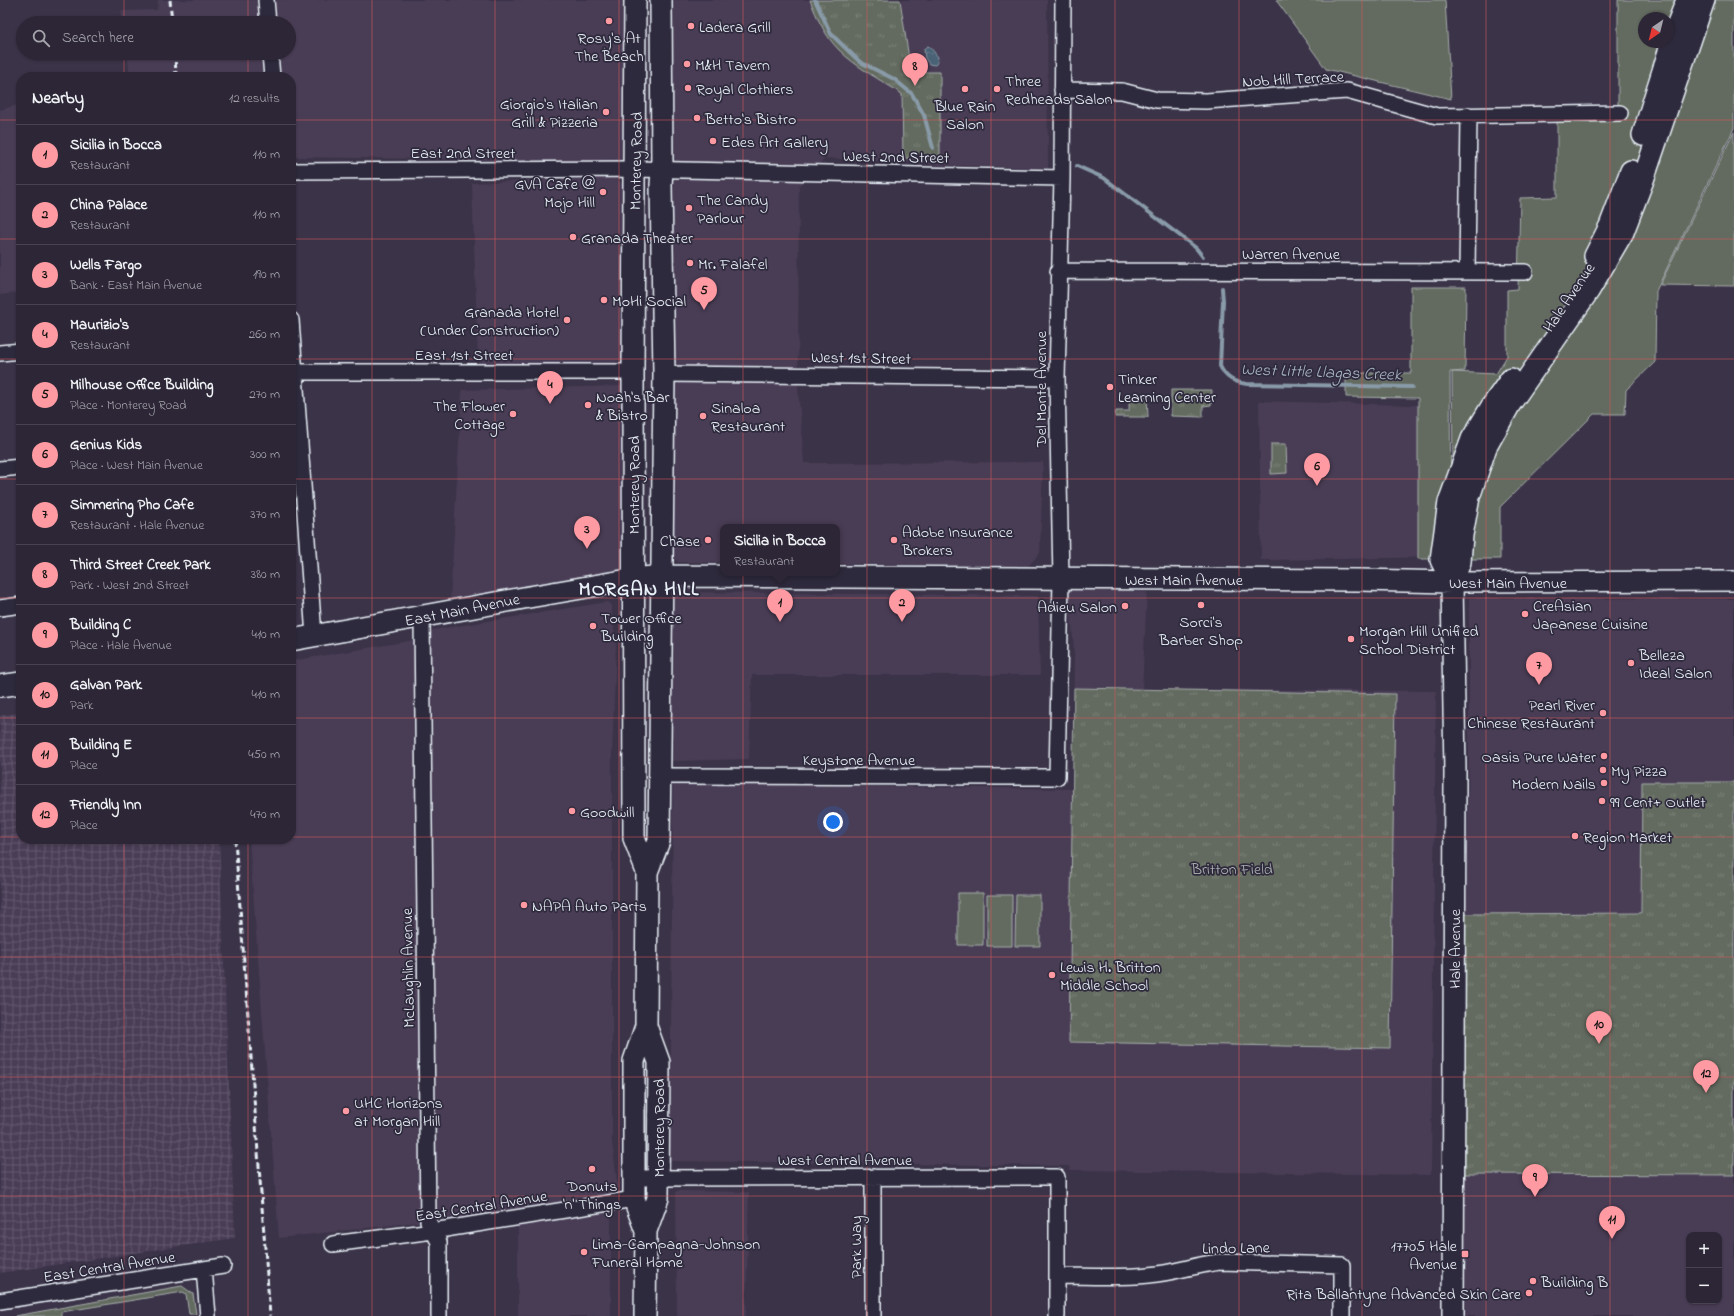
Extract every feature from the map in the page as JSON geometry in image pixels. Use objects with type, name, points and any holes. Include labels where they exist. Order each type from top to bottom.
[{"type":"main road","name":"Monterey Road","points":[[635,0],[633,372],[634,838],[647,872]]},
{"type":"main road","name":"Monterey Road","points":[[646,1231],[634,1198],[634,1061],[646,1026],[647,872],[659,841],[664,374],[661,266],[661,0]]},
{"type":"main road","name":"Hale Avenue","points":[[1452,582],[1442,563],[1448,502],[1472,439],[1492,406],[1576,286],[1604,238],[1631,172],[1687,0]]},
{"type":"main road","name":"Hale Avenue","points":[[1453,1316],[1454,758],[1452,582],[1460,562],[1462,535],[1469,497],[1486,447],[1510,404],[1589,290],[1623,232],[1644,180],[1704,0]]},
{"type":"main road","name":"West Main Avenue","points":[[634,579],[662,576],[1352,580],[1452,582]]},
{"type":"main road","name":"East Main Avenue","points":[[296,639],[529,596],[634,579]]},
{"type":"main road","points":[[0,686],[16,684]]},
{"type":"main road","name":"Monterey Road","points":[[645,1316],[646,1231],[658,1198],[659,1062],[646,1026]]},
{"type":"street","points":[[266,0],[267,16]]},
{"type":"street","name":"Del Monte Avenue","points":[[1057,777],[1061,579],[1057,378],[1058,271],[1062,178],[1063,0]]},
{"type":"street","points":[[271,60],[272,72]]},
{"type":"street","name":"Nob Hill Terrace","points":[[1062,90],[1122,91],[1157,100],[1206,101],[1347,91],[1437,116],[1620,113]]},
{"type":"street","points":[[1467,271],[1469,115]]},
{"type":"street","name":"West 2nd Street","points":[[634,169],[1062,178]]},
{"type":"street","name":"East 2nd Street","points":[[296,171],[634,169]]},
{"type":"street","name":"Warren Avenue","points":[[1058,271],[1525,272]]},
{"type":"street","points":[[0,353],[16,351]]},
{"type":"street","name":"East 1st Street","points":[[296,372],[633,372]]},
{"type":"street","name":"West 1st Street","points":[[664,374],[1057,378]]},
{"type":"street","points":[[296,386],[314,636]]},
{"type":"street","points":[[0,468],[16,467]]},
{"type":"street","name":"West Main Avenue","points":[[1452,582],[1734,581]]},
{"type":"street","points":[[0,608],[16,606]]},
{"type":"street","name":"McLaughlin Avenue","points":[[422,617],[428,1221],[439,1242],[439,1316]]},
{"type":"street","name":"Keystone Avenue","points":[[660,776],[1057,777]]},
{"type":"street","name":"Park Way","points":[[873,1177],[873,1316]]},
{"type":"street","name":"West Central Avenue","points":[[634,1178],[1057,1177],[1057,1276]]},
{"type":"street","name":"East Central Avenue","points":[[333,1244],[433,1231],[634,1198]]},
{"type":"street","name":"Lindo Lane","points":[[1057,1276],[1147,1275],[1164,1273],[1200,1264],[1219,1262],[1342,1265],[1342,1316]]},
{"type":"street","name":"East Central Avenue","points":[[0,1301],[223,1266]]},
{"type":"street","points":[[204,1269],[208,1316]]},
{"type":"street","points":[[1056,1316],[1057,1276]]},
{"type":"shaded area","points":[[158,0],[260,0],[261,16],[122,16],[121,11],[157,10]]},
{"type":"shaded area","points":[[275,0],[634,0],[632,150],[623,162],[296,157],[296,72],[281,72],[280,60],[296,60],[296,16],[276,16]]},
{"type":"shaded area","points":[[669,0],[1047,0],[1048,168],[941,165],[825,158],[799,186],[798,387],[804,463],[1043,462],[1040,553],[1028,566],[840,564],[840,524],[720,524],[720,563],[678,562],[667,552]]},
{"type":"shaded area","points":[[128,60],[262,60],[263,72],[129,72]]},
{"type":"shaded area","points":[[16,105],[16,293],[0,295],[0,110]]},
{"type":"shaded area","points":[[615,177],[625,186],[625,357],[615,363],[478,363],[472,183]]},
{"type":"shaded area","points":[[621,386],[629,396],[627,561],[617,574],[450,603],[462,390]]},
{"type":"shaded area","points":[[1259,401],[1447,406],[1447,557],[1261,560]]},
{"type":"shaded area","name":"Lewis H. Britton Middle School","points":[[1069,589],[1147,592],[1142,689],[1436,691],[1431,1175],[1070,1170],[1069,1166],[670,1161],[673,784],[1073,789],[1074,651]]},
{"type":"shaded area","points":[[673,592],[1038,596],[1040,675],[752,675],[749,759],[671,761]]},
{"type":"shaded area","points":[[1469,598],[1734,599],[1734,782],[1642,782],[1641,913],[1465,914],[1469,760]]},
{"type":"shaded area","points":[[607,602],[611,605],[616,644],[612,757],[612,1142],[619,1197],[522,1210],[279,1238],[249,844],[296,844],[296,660],[409,641],[433,630]]},
{"type":"shaded area","points":[[16,713],[16,844],[219,844],[235,1238],[0,1273],[0,716]]},
{"type":"shaded area","points":[[1464,1174],[1734,1175],[1734,1316],[1465,1316]]},
{"type":"shaded area","points":[[676,1191],[749,1192],[746,1316],[677,1316]]},
{"type":"shaded area","points":[[611,1207],[611,1316],[518,1316],[518,1222]]},
{"type":"green space","points":[[810,0],[900,0],[911,72],[940,72],[940,159],[903,158],[902,94],[861,68],[839,50],[822,26]]},
{"type":"green space","points":[[1276,0],[1445,0],[1451,99],[1326,69]]},
{"type":"green space","points":[[1618,0],[1734,0],[1734,128],[1656,291],[1655,362],[1626,390],[1625,414],[1594,414],[1500,507],[1500,559],[1454,559],[1452,372],[1496,374],[1507,356],[1507,290],[1518,289],[1520,198],[1557,197],[1557,114],[1618,114]]},
{"type":"green space","points":[[1734,132],[1734,286],[1660,285]]},
{"type":"green space","points":[[1411,287],[1466,287],[1465,371],[1450,372],[1451,559],[1418,559],[1418,398],[1346,397],[1346,373],[1411,373]]},
{"type":"green space","points":[[1171,390],[1212,390],[1211,405],[1203,406],[1203,417],[1171,416]]},
{"type":"green space","points":[[1147,396],[1148,417],[1115,417],[1116,411],[1129,411],[1129,397]]},
{"type":"green space","points":[[1271,444],[1286,444],[1287,473],[1271,474]]},
{"type":"green space","name":"Britton Field","points":[[1074,688],[1395,694],[1390,1048],[1069,1042]]},
{"type":"green space","points":[[1642,782],[1734,782],[1734,1175],[1464,1174],[1465,914],[1641,913]]},
{"type":"green space","points":[[958,893],[983,893],[983,945],[958,945]]},
{"type":"green space","points":[[987,895],[1012,895],[1012,946],[987,946]]},
{"type":"green space","points":[[1016,895],[1040,895],[1040,946],[1015,946]]},
{"type":"green space","points":[[182,1286],[193,1294],[196,1314],[189,1314],[186,1294],[183,1292],[61,1312],[61,1316],[15,1316]]},
{"type":"water","points":[[927,46],[930,47],[938,57],[935,65],[929,64],[925,58],[924,49]]},
{"type":"waterway","name":"West Little Llagas Creek","points":[[815,0],[831,34],[860,62],[894,79],[912,94],[924,115],[933,148]]},
{"type":"waterway","name":"West Little Llagas Creek","points":[[1077,166],[1104,178],[1196,248],[1203,257]]},
{"type":"waterway","name":"West Little Llagas Creek","points":[[1222,288],[1223,301],[1220,366],[1225,374],[1231,379],[1247,384],[1412,387]]},
{"type":"railway","points":[[170,0],[171,16]]},
{"type":"railway","points":[[175,60],[176,72]]},
{"type":"railway","points":[[235,844],[270,1316]]},
{"type":"place","name":"Rosy's At The Beach","points":[[609,21]]},
{"type":"place","name":"Ladera Grill","points":[[691,26]]},
{"type":"place","name":"M&H Tavern","points":[[687,64]]},
{"type":"place","name":"Third Street Creek Park","points":[[915,86]]},
{"type":"place","name":"Royal Clothiers","points":[[688,88]]},
{"type":"place","name":"Blue Rain Salon","points":[[965,89]]},
{"type":"place","name":"Three Redheads Salon","points":[[997,89]]},
{"type":"place","name":"Giorgio's Italian Grill & Pizzeria","points":[[606,112]]},
{"type":"place","name":"Betto's Bistro","points":[[697,118]]},
{"type":"place","name":"Edes Art Gallery","points":[[713,141]]},
{"type":"place","name":"GVA Cafe @ Mojo Hill","points":[[603,192]]},
{"type":"place","name":"The Candy Parlour","points":[[689,208]]},
{"type":"place","name":"Granada Theater","points":[[573,237]]},
{"type":"place","name":"Mr. Falafel","points":[[690,263]]},
{"type":"place","name":"MoHi Social","points":[[604,300]]},
{"type":"place","name":"Milhouse Office Building","points":[[704,310]]},
{"type":"place","name":"Granada Hotel (Under Construction)","points":[[567,320]]},
{"type":"place","name":"Tinker Learning Center","points":[[1110,387]]},
{"type":"place","name":"Maurizio's","points":[[550,404]]},
{"type":"place","name":"Noah's Bar & Bistro","points":[[588,405]]},
{"type":"place","name":"The Flower Cottage","points":[[513,414]]},
{"type":"place","name":"Sinaloa Restaurant","points":[[703,416]]},
{"type":"place","name":"Genius Kids","points":[[1317,486]]},
{"type":"place","name":"Chase","points":[[708,540]]},
{"type":"place","name":"Adobe Insurance Brokers","points":[[894,540]]},
{"type":"place","name":"Wells Fargo","points":[[587,549]]},
{"type":"place","name":"Sorci's Barber Shop","points":[[1201,605]]},
{"type":"place","name":"Adieu Salon","points":[[1125,606]]},
{"type":"place","name":"CreAsian Japanese Cuisine","points":[[1525,614]]},
{"type":"place","name":"Sicilia in Bocca","points":[[780,622]]},
{"type":"place","name":"China Palace","points":[[902,622]]},
{"type":"place","name":"Tower Office Building","points":[[593,626]]},
{"type":"place","name":"Morgan Hill Unified School District","points":[[1351,639]]},
{"type":"place","name":"Belleza Ideal Salon","points":[[1631,663]]},
{"type":"place","name":"Simmering Pho Cafe","points":[[1539,685]]},
{"type":"place","name":"Pearl River Chinese Restaurant","points":[[1603,713]]},
{"type":"place","name":"Oasis Pure Water","points":[[1604,756]]},
{"type":"place","name":"My Pizza","points":[[1603,770]]},
{"type":"place","name":"Modern Nails","points":[[1604,783]]},
{"type":"place","name":"99 Cent+ Outlet","points":[[1602,801]]},
{"type":"place","name":"Goodwill","points":[[572,811]]},
{"type":"place","name":"Region Market","points":[[1575,836]]},
{"type":"place","name":"NAPA Auto Parts","points":[[524,905]]},
{"type":"place","name":"Lewis H. Britton Middle School","points":[[1052,975]]},
{"type":"place","name":"Galvan Park","points":[[1599,1044]]},
{"type":"place","name":"Friendly Inn","points":[[1706,1093]]},
{"type":"place","name":"UHC Horizons at Morgan Hill","points":[[346,1111]]},
{"type":"place","name":"Donuts 'n' Things","points":[[592,1169]]},
{"type":"place","name":"Building C","points":[[1535,1197]]},
{"type":"place","name":"Building E","points":[[1612,1239]]},
{"type":"place","name":"Lima-Campagna-Johnson Funeral Home","points":[[584,1252]]},
{"type":"place","name":"17705 Hale Avenue","points":[[1465,1254]]},
{"type":"place","name":"Building B","points":[[1533,1281]]},
{"type":"place","name":"Rita Ballantyne Advanced Skin Care","points":[[1529,1293]]},
{"type":"district","name":"MORGAN HILL","points":[[639,588]]}]
